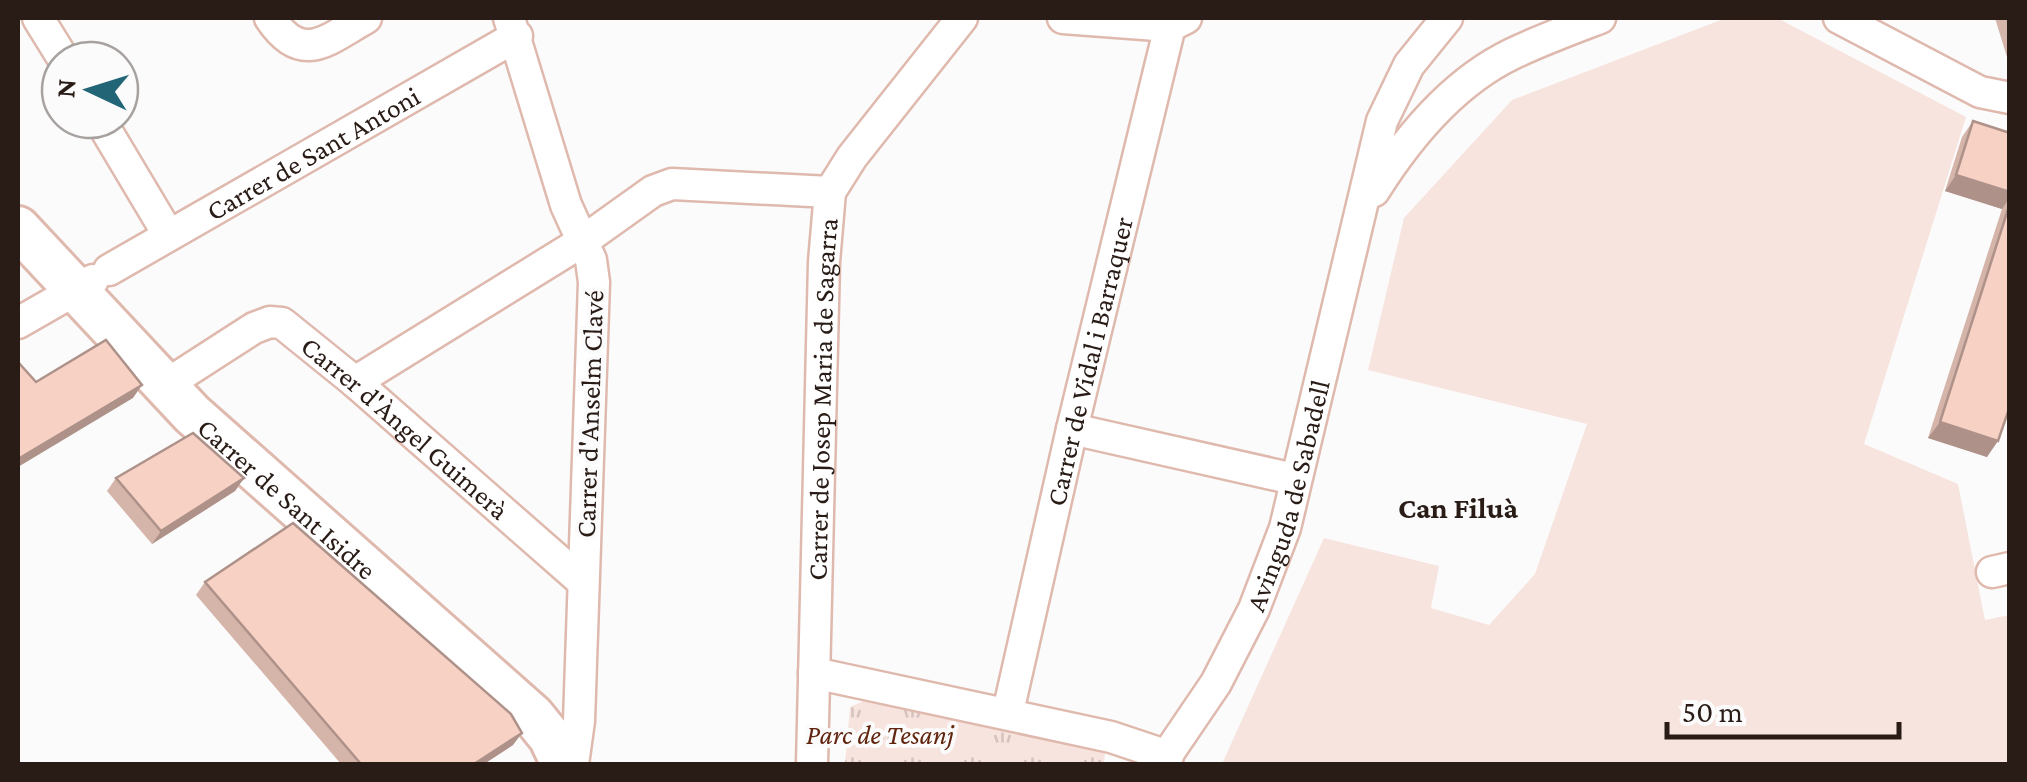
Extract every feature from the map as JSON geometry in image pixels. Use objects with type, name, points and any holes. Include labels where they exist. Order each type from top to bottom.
[{"type":"main road","name":"Carrer de Sant Isidre","points":[[18,228],[95,279],[164,386],[533,716],[550,737],[563,764]]},
{"type":"street","points":[[38,18],[52,40]]},
{"type":"street","points":[[270,18],[287,40],[302,47],[321,43],[366,18]]},
{"type":"street","name":"Carrer de Josep Maria de Sagarra","points":[[812,764],[824,262],[830,192],[852,156],[962,18]]},
{"type":"street","points":[[1063,18],[1178,22]]},
{"type":"street","name":"Avinguda de Sabadell","points":[[1165,760],[1216,683],[1254,610],[1284,528],[1382,121],[1410,66],[1447,18]]},
{"type":"street","name":"Avinguda de Sabadell","points":[[1364,207],[1395,158],[1449,97],[1510,55],[1600,18]]},
{"type":"street","points":[[1839,18],[1980,92],[2010,98]]},
{"type":"street","name":"Carrer de Vidal i Barraquer","points":[[1008,712],[1072,429],[1178,22]]},
{"type":"street","name":"Carrer de Sant Antoni","points":[[18,323],[513,27]]},
{"type":"street","name":"Carrer d'Anselm Clavé","points":[[513,27],[566,205],[592,260],[594,282],[579,721],[573,764]]},
{"type":"street","points":[[112,140],[168,234]]},
{"type":"street","points":[[355,382],[583,240],[653,191],[672,184],[830,192]]},
{"type":"street","name":"Carrer d'Àngel Guimerà","points":[[164,386],[254,328],[270,322],[282,323],[583,582]]},
{"type":"street","points":[[1072,429],[1294,478]]},
{"type":"street","points":[[814,673],[1112,736],[1165,760]]},
{"type":"green space","points":[[1726,18],[1777,18],[1966,117],[1864,444],[1958,484],[1985,620],[2009,615],[2009,764],[1222,764],[1324,538],[1439,566],[1431,608],[1489,625],[1535,574],[1587,424],[1368,370],[1404,218],[1512,100]]},
{"type":"green space","name":"Parc de Tesanj","points":[[868,699],[1105,752],[1104,764],[845,764],[850,707]]},
{"type":"building","points":[[1973,121],[2010,133],[2010,192],[1956,175]]},
{"type":"building","points":[[2010,203],[2010,406],[1998,441],[1940,422]]},
{"type":"building","points":[[106,340],[142,385],[18,459],[18,362],[36,382]]},
{"type":"building","points":[[193,433],[244,478],[161,531],[116,478]]},
{"type":"building","points":[[293,523],[511,714],[522,733],[474,764],[361,764],[205,582]]},
{"type":"district","name":"Can Filuà","points":[[1458,508]]}]
